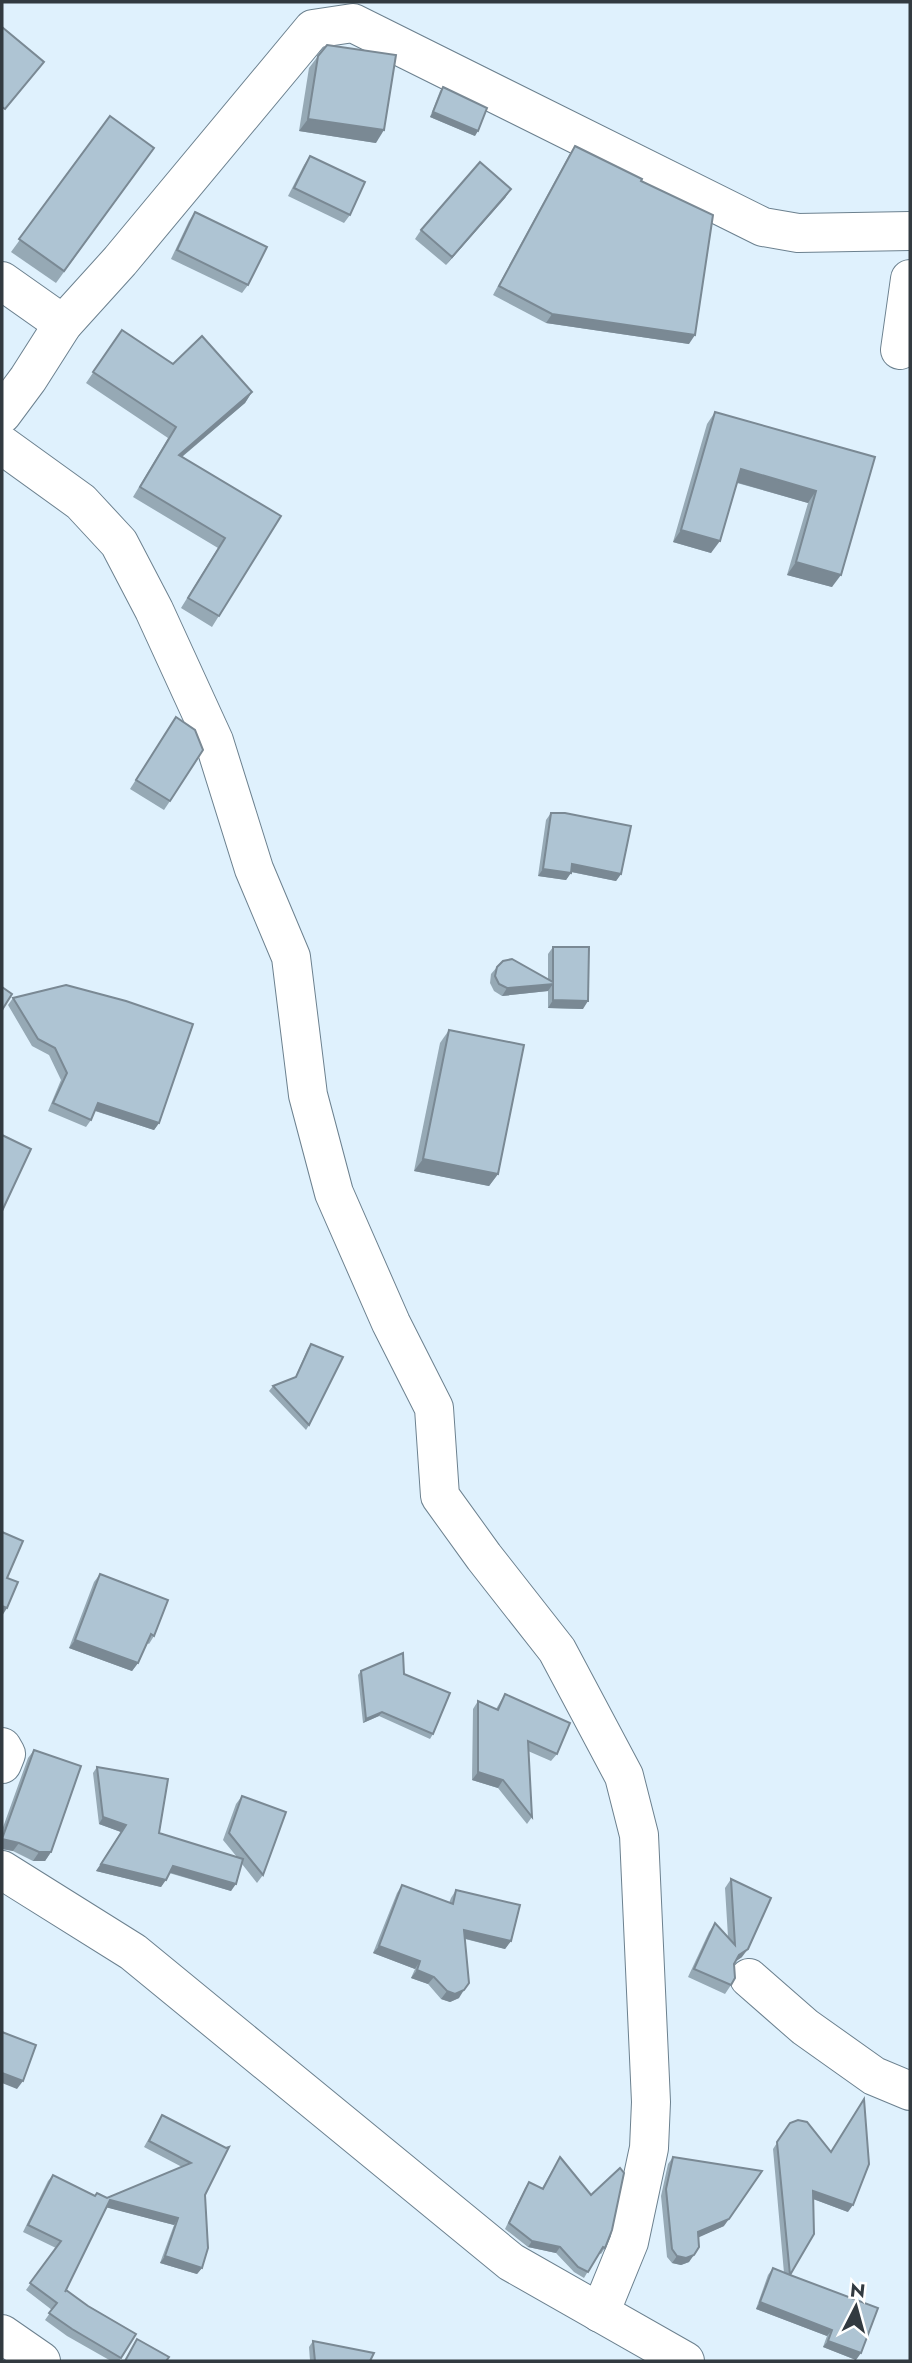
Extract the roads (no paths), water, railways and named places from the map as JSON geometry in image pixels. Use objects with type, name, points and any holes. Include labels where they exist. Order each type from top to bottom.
[{"type":"street","points":[[2,414],[63,324],[120,261],[313,29],[353,23],[763,227],[798,233],[910,231]]},
{"type":"street","points":[[900,350],[910,279]]},
{"type":"street","points":[[2,281],[63,324]]},
{"type":"street","points":[[2,445],[81,502],[119,543],[154,610],[214,741],[254,869],[290,957],[308,1095],[334,1193],[391,1323],[434,1408],[440,1496],[557,1650],[624,1776],[639,1835],[651,2102],[649,2148],[629,2242],[600,2313]]},
{"type":"street","points":[[2,1747],[6,1754],[2,1764]]},
{"type":"street","points":[[2,1870],[133,1952],[511,2262],[685,2361]]},
{"type":"street","points":[[749,1978],[805,2027],[874,2076],[910,2091]]},
{"type":"street","points":[[2,2334],[41,2361]]}]
